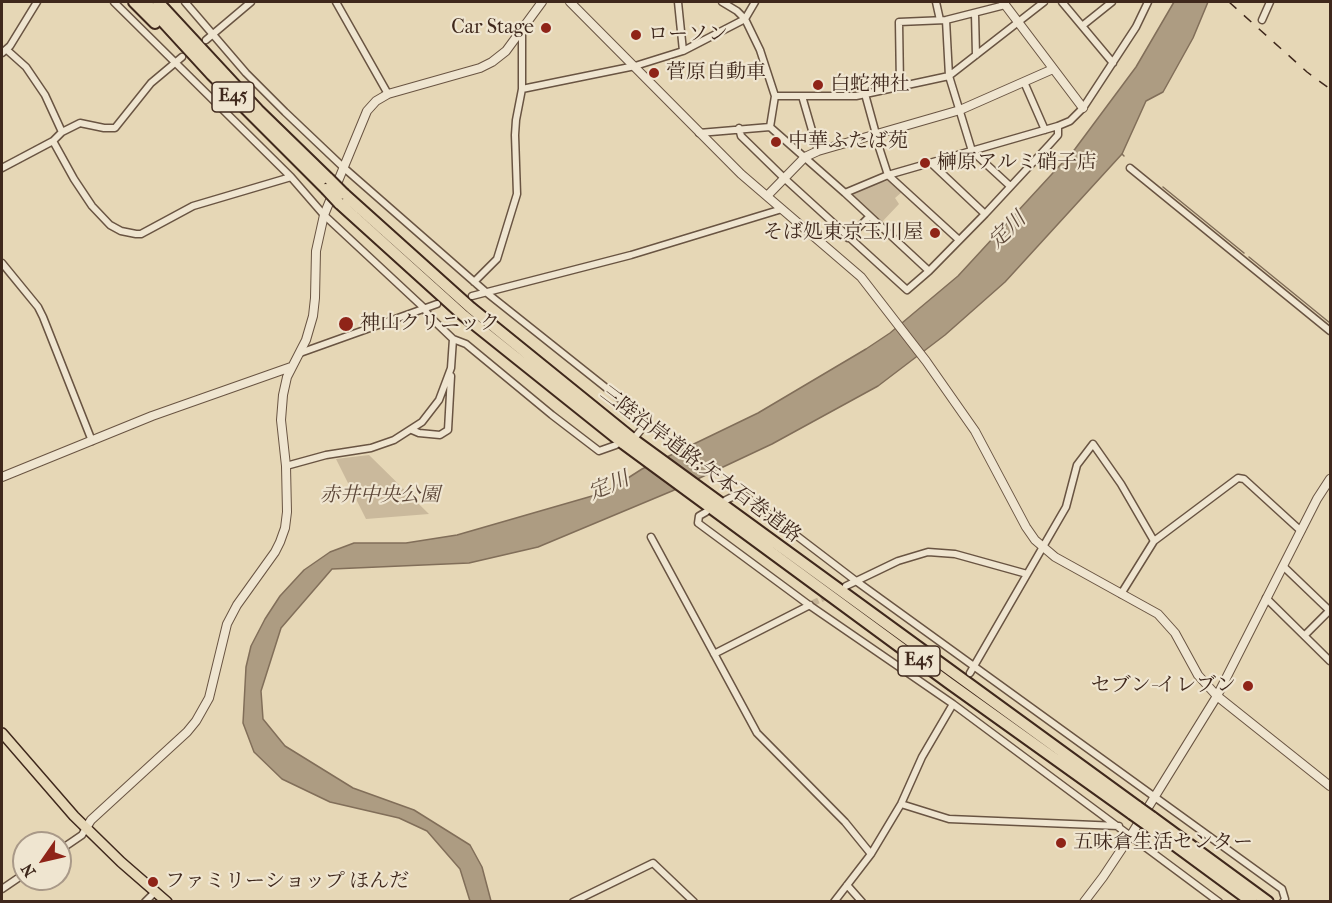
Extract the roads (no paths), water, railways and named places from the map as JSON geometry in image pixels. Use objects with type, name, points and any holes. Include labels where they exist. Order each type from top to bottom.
[{"type":"highway","points":[[134,2],[208,77],[253,117]]},
{"type":"highway","name":"三陸沿岸道路;矢本石巻道路","points":[[145,2],[253,117],[328,184]]},
{"type":"highway","name":"三陸沿岸道路;矢本石巻道路","points":[[158,2],[342,198],[627,441],[1135,811],[1268,902]]},
{"type":"highway","name":"三陸沿岸道路;矢本石巻道路","points":[[1149,821],[1252,902]]},
{"type":"main road","points":[[2,733],[86,828],[167,902]]},
{"type":"street","points":[[37,2],[4,51],[26,66],[45,95],[62,132]]},
{"type":"street","points":[[114,2],[291,177],[324,215],[424,308],[429,316],[453,339],[466,344],[599,451],[627,441],[645,426],[644,420],[634,410],[487,294],[343,167],[246,73],[185,2]]},
{"type":"street","points":[[206,40],[251,2]]},
{"type":"street","points":[[336,2],[388,94]]},
{"type":"street","points":[[72,842],[82,835],[91,820],[187,732],[202,712],[216,675],[227,624],[237,605],[275,552],[285,528],[286,466],[281,420],[283,395],[291,367],[300,353],[313,316],[316,252],[324,215],[367,111],[376,101],[388,94],[480,68],[492,62],[506,51],[542,2]]},
{"type":"street","points":[[570,2],[741,174],[861,277],[926,361],[975,431],[1026,527],[1043,548],[1149,609],[1170,626],[1181,641],[1198,675],[1216,696],[1330,786]]},
{"type":"street","points":[[678,2],[683,51]]},
{"type":"street","points":[[722,2],[737,10],[745,19],[760,50],[775,96],[770,127]]},
{"type":"street","points":[[522,89],[635,66],[683,51],[745,19],[755,2]]},
{"type":"street","points":[[936,2],[943,20],[949,76],[972,151],[1010,186]]},
{"type":"street","points":[[775,96],[856,96],[949,76],[1044,2]]},
{"type":"street","points":[[1062,2],[1113,63]]},
{"type":"street","points":[[1082,26],[1112,2]]},
{"type":"street","points":[[845,193],[888,175],[1070,121],[1083,108],[1113,63],[1136,27],[1148,2]]},
{"type":"street","points":[[1262,20],[1270,2]]},
{"type":"street","points":[[900,86],[899,22],[943,20],[975,14],[1004,3],[1083,108]]},
{"type":"street","points":[[975,14],[976,55]]},
{"type":"street","points":[[474,282],[497,259],[515,202],[516,120],[522,89],[522,30]]},
{"type":"street","points":[[2,168],[80,123],[104,129],[115,128],[144,90],[182,57]]},
{"type":"street","points":[[767,196],[805,157],[818,151],[960,110],[1053,69]]},
{"type":"street","points":[[1024,82],[1045,130]]},
{"type":"street","points":[[865,94],[888,175],[960,240]]},
{"type":"street","points":[[802,96],[818,151]]},
{"type":"street","points":[[739,128],[741,136],[784,178],[907,290],[960,240],[1058,135],[1058,126]]},
{"type":"street","points":[[699,133],[770,127],[929,271]]},
{"type":"street","points":[[52,141],[92,206],[110,225],[120,231],[136,234],[141,234],[193,206],[291,177]]},
{"type":"street","points":[[931,163],[985,214]]},
{"type":"street","points":[[1130,168],[1330,331]]},
{"type":"street","points":[[472,296],[487,294],[642,251],[782,209]]},
{"type":"street","points":[[848,238],[869,217]]},
{"type":"street","points":[[2,263],[38,307],[92,441]]},
{"type":"street","points":[[300,353],[437,304]]},
{"type":"street","points":[[412,430],[440,435],[448,430],[453,339]]},
{"type":"street","points":[[2,477],[152,416],[291,367]]},
{"type":"street","points":[[286,466],[326,455],[371,448],[394,440],[412,430],[422,423],[439,400],[451,368]]},
{"type":"street","points":[[970,673],[1066,507],[1077,465],[1093,444],[1121,484],[1154,541]]},
{"type":"street","points":[[1121,594],[1154,541],[1238,478],[1241,478],[1301,531]]},
{"type":"street","points":[[1084,902],[1131,835],[1216,696],[1317,499],[1330,479]]},
{"type":"street","points":[[1219,902],[953,704],[698,523],[699,516],[714,505],[742,494],[856,581],[1282,890],[1285,900],[1283,902]]},
{"type":"street","points":[[651,537],[757,733],[845,822],[871,854]]},
{"type":"street","points":[[846,586],[898,561],[928,552],[955,554],[1027,574]]},
{"type":"street","points":[[1283,566],[1330,611],[1305,634]]},
{"type":"street","points":[[1266,598],[1330,661]]},
{"type":"street","points":[[714,654],[811,604]]},
{"type":"street","points":[[834,902],[871,854],[901,804],[922,757],[953,704]]},
{"type":"street","points":[[901,804],[949,819],[1119,826]]},
{"type":"street","points":[[573,902],[653,863],[694,902]]},
{"type":"street","points":[[848,885],[862,902]]},
{"type":"street","points":[[145,902],[156,891]]},
{"type":"water","name":"定川","points":[[1174,2],[1208,2],[1193,38],[1163,92],[1146,101],[1122,154],[1005,282],[945,335],[878,386],[772,444],[672,491],[538,547],[469,563],[332,569],[281,628],[261,691],[263,719],[285,746],[353,788],[414,810],[470,845],[482,867],[491,901],[470,901],[460,869],[427,831],[399,818],[330,802],[282,779],[254,752],[243,723],[246,667],[251,646],[280,596],[304,570],[330,552],[354,543],[406,543],[457,535],[606,492],[642,469],[758,413],[866,349],[890,333],[958,276],[1075,149],[1136,67]]},
{"type":"waterway","points":[[1163,187],[1244,253]]},
{"type":"waterway","points":[[1249,257],[1330,323]]},
{"type":"tunnel","points":[[813,603],[830,595]]},
{"type":"railway","points":[[1229,2],[1307,72],[1330,89]]},
{"type":"place","name":"Car Stage","points":[[546,28]]},
{"type":"place","name":"ローソン","points":[[636,35]]},
{"type":"place","name":"菅原自動車","points":[[654,73]]},
{"type":"place","name":"白蛇神社","points":[[818,85]]},
{"type":"place","name":"中華ふたば苑","points":[[776,142]]},
{"type":"place","name":"榊原アルミ硝子店","points":[[925,163]]},
{"type":"place","name":"そば処東京玉川屋","points":[[935,233]]},
{"type":"place","name":"神山クリニック","points":[[346,324]]},
{"type":"place","name":"セブン-イレブン","points":[[1248,686]]},
{"type":"place","name":"五味倉生活センター","points":[[1061,843]]},
{"type":"place","name":"ファミリーショップ ほんだ","points":[[153,882]]},
{"type":"park label","name":"赤井中央公園","points":[[380,496]]}]
